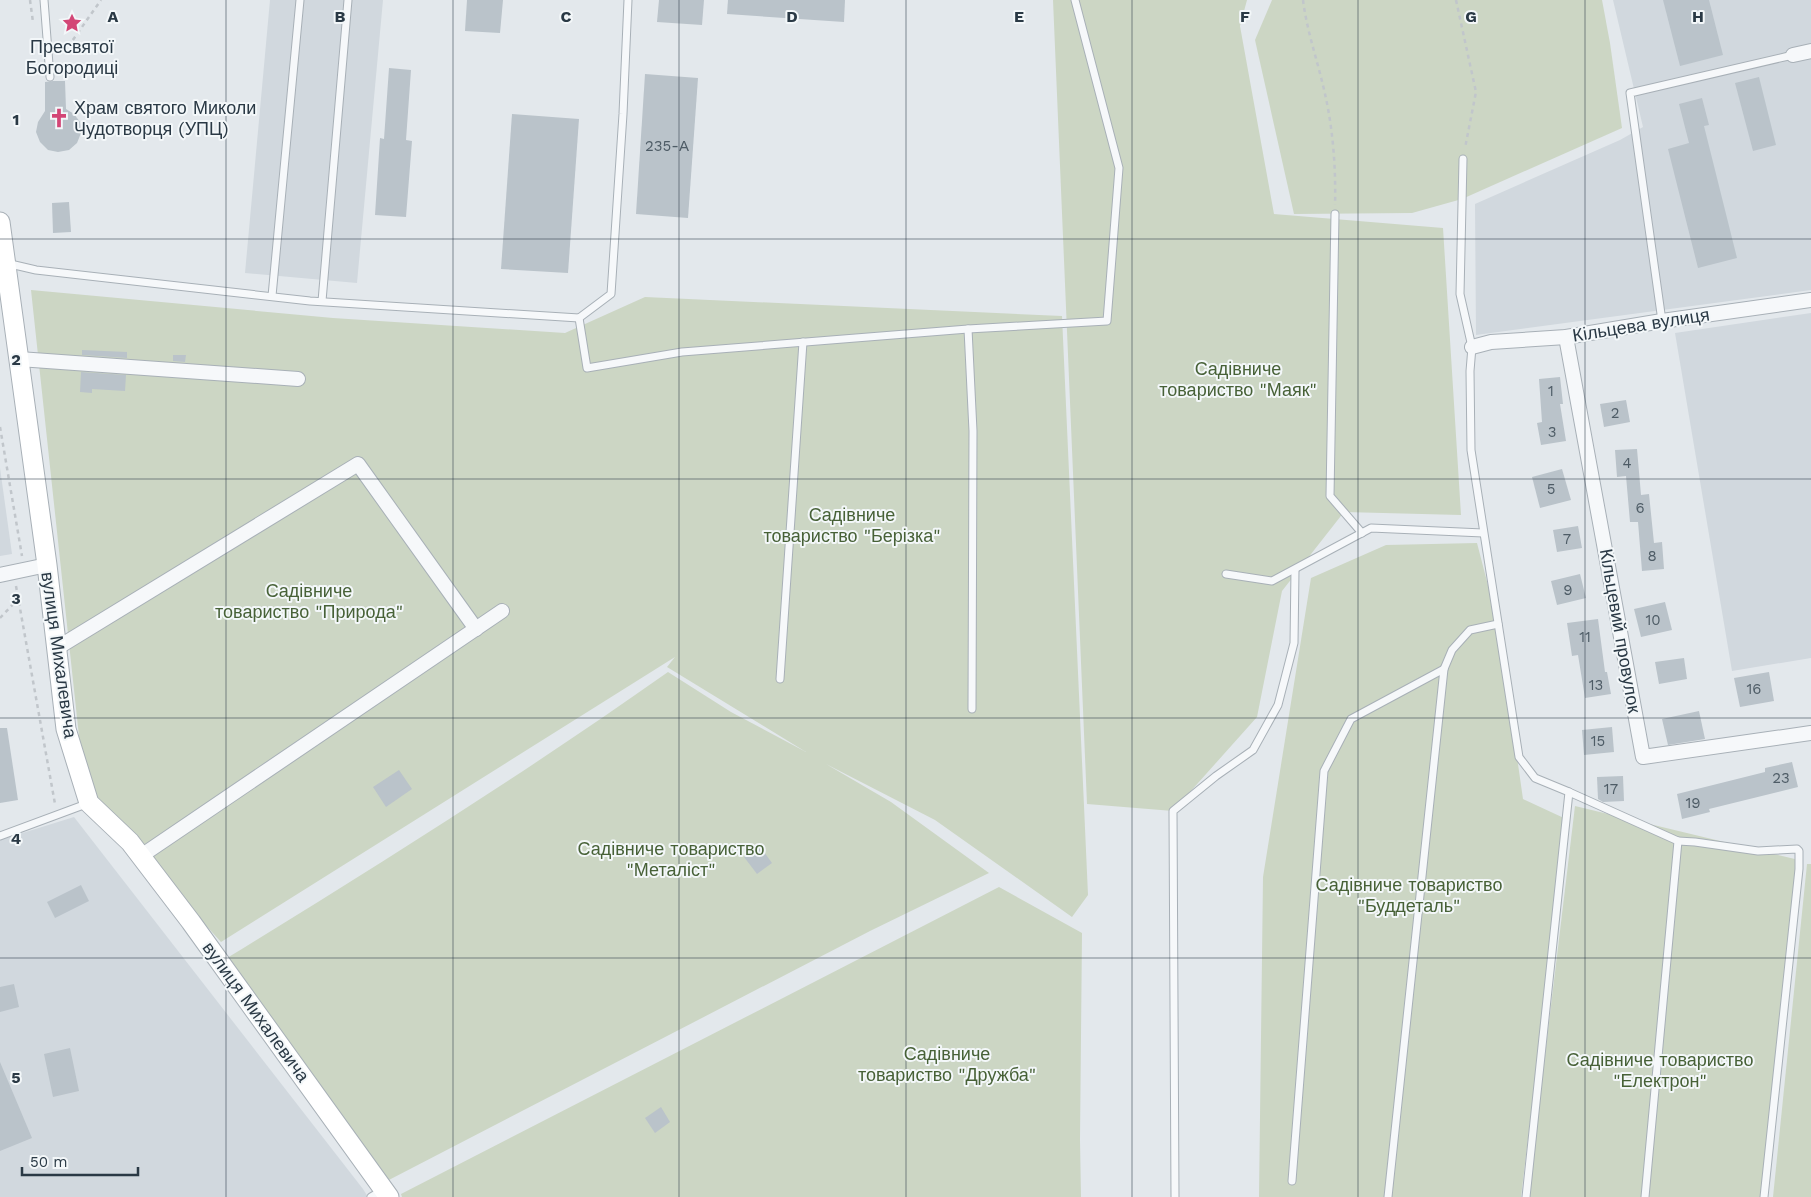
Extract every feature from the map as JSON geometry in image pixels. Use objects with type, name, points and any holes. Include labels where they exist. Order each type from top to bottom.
[{"type":"street","points":[[1793,55],[1811,51]]},
{"type":"street","name":"вулиця Михалевича","points":[[0,222],[3,262],[19,359],[47,565],[66,729],[89,803],[130,842],[191,922],[381,1194]]},
{"type":"street","name":"Кільцева вулиця","points":[[1472,348],[1491,342],[1566,337],[1811,300]]},
{"type":"street","name":"Кільцевий провулок","points":[[1566,337],[1643,757],[1811,733]]},
{"type":"street","points":[[19,359],[298,379]]},
{"type":"street","points":[[57,648],[358,464],[476,629]]},
{"type":"street","points":[[12,572],[47,565]]},
{"type":"street","points":[[141,856],[502,612]]},
{"type":"lane","points":[[44,0],[50,77]]},
{"type":"lane","points":[[272,296],[300,0]]},
{"type":"lane","points":[[322,301],[348,0]]},
{"type":"lane","points":[[3,262],[36,270],[322,301],[579,318],[610,294],[623,114],[628,0]]},
{"type":"lane","points":[[579,318],[587,368],[682,352],[968,329],[1106,321],[1119,168],[1075,0]]},
{"type":"lane","points":[[1662,321],[1630,93],[1793,55]]},
{"type":"lane","points":[[1463,159],[1460,294],[1472,348],[1470,371],[1471,450],[1519,757],[1534,778],[1678,841],[1758,851],[1797,849],[1799,851],[1799,869],[1764,1197]]},
{"type":"lane","points":[[1335,214],[1330,496],[1362,533]]},
{"type":"lane","points":[[968,329],[973,431],[972,709]]},
{"type":"lane","points":[[780,679],[803,342]]},
{"type":"lane","points":[[1226,574],[1272,581],[1370,528],[1483,533]]},
{"type":"lane","points":[[1174,1197],[1173,811],[1216,776],[1253,750],[1278,705],[1294,644],[1295,570]]},
{"type":"lane","points":[[1388,1197],[1444,669],[1452,650],[1470,630],[1498,624]]},
{"type":"lane","points":[[1292,1181],[1324,771],[1351,719],[1444,669]]},
{"type":"lane","points":[[1526,1197],[1569,792]]},
{"type":"lane","points":[[0,836],[89,803]]},
{"type":"lane","points":[[1645,1197],[1678,841]]},
{"type":"path","points":[[30,0],[33,22]]},
{"type":"path","points":[[48,46],[70,44],[102,0]]},
{"type":"path","points":[[1302,0],[1326,96],[1336,171],[1335,214]]},
{"type":"path","points":[[1456,0],[1476,92],[1463,159]]},
{"type":"path","points":[[0,427],[12,572],[57,816]]},
{"type":"path","points":[[0,618],[18,599]]},
{"type":"shaded area","points":[[270,0],[383,0],[357,283],[245,273]]},
{"type":"shaded area","points":[[1613,0],[1811,0],[1811,290],[1476,335],[1475,204],[1620,140],[1643,127]]},
{"type":"shaded area","points":[[1811,313],[1811,658],[1732,671],[1675,333]]},
{"type":"shaded area","points":[[0,468],[12,554],[0,556]]},
{"type":"shaded area","points":[[74,817],[368,1197],[0,1197],[0,840]]},
{"type":"green space","name":"Садівниче товариство \"Маяк\"","points":[[1053,0],[1247,0],[1240,26],[1274,214],[1443,228],[1461,515],[1344,512],[1282,591],[1257,717],[1173,811],[1087,804]]},
{"type":"green space","points":[[1272,0],[1602,0],[1622,128],[1462,199],[1412,213],[1294,214],[1255,40]]},
{"type":"green space","points":[[31,290],[333,318],[565,333],[645,297],[1062,316],[1088,895],[1072,917],[935,820],[826,764],[891,802],[989,873],[870,931],[385,1182],[227,958],[450,819],[668,672],[731,712],[806,752],[667,667],[675,657],[221,942],[85,792]]},
{"type":"green space","name":"Садівниче товариство \"Буддеталь\"","points":[[1477,543],[1498,624],[1523,799],[1566,819],[1521,1197],[1259,1197],[1263,877],[1311,578],[1386,545]]},
{"type":"green space","name":"Садівниче товариство \"Електрон\"","points":[[1575,806],[1799,860],[1762,1197],[1528,1197]]},
{"type":"green space","points":[[1807,864],[1811,864],[1811,1197],[1773,1197]]},
{"type":"green space","name":"Садівниче товариство \"Дружба\"","points":[[999,887],[1082,933],[1081,1197],[402,1197],[401,1194]]},
{"type":"building","points":[[467,0],[503,0],[500,33],[465,31]]},
{"type":"building","points":[[659,0],[704,0],[702,25],[657,22]]},
{"type":"building","points":[[728,0],[845,0],[844,22],[727,14]]},
{"type":"building","points":[[1663,0],[1709,0],[1723,55],[1680,66]]},
{"type":"building","points":[[389,68],[411,70],[406,140],[412,141],[406,217],[375,215],[380,138],[384,139]]},
{"type":"building","points":[[645,74],[698,78],[688,218],[636,214]]},
{"type":"building","points":[[1759,77],[1776,145],[1753,151],[1735,83]]},
{"type":"building","name":"Храм святого Миколи Чудотворця (УПЦ)","points":[[65,81],[66,109],[74,114],[80,122],[81,133],[77,143],[69,150],[58,152],[48,150],[40,142],[36,132],[38,122],[45,111],[45,82]]},
{"type":"building","points":[[1702,98],[1709,125],[1704,126],[1737,258],[1698,268],[1668,149],[1689,143],[1679,104]]},
{"type":"building","points":[[512,114],[579,119],[568,273],[501,269]]},
{"type":"building","points":[[69,202],[71,232],[53,233],[52,203]]},
{"type":"building","points":[[82,350],[127,352],[127,358],[82,355]]},
{"type":"building","points":[[173,355],[186,355],[185,362],[173,361]]},
{"type":"building","points":[[81,372],[126,375],[125,391],[92,389],[92,393],[80,392]]},
{"type":"building","points":[[1560,377],[1563,404],[1560,404],[1566,441],[1541,445],[1537,423],[1542,422],[1539,379]]},
{"type":"building","points":[[1626,400],[1630,422],[1604,427],[1600,404]]},
{"type":"building","points":[[1637,449],[1641,495],[1649,494],[1654,543],[1662,542],[1664,569],[1642,571],[1638,522],[1630,522],[1626,476],[1617,477],[1615,450]]},
{"type":"building","points":[[1562,469],[1571,500],[1540,508],[1532,477]]},
{"type":"building","points":[[1578,526],[1582,548],[1557,552],[1553,530]]},
{"type":"building","points":[[1580,574],[1586,598],[1557,605],[1551,581]]},
{"type":"building","points":[[1665,602],[1672,630],[1641,637],[1634,609]]},
{"type":"building","points":[[1598,619],[1605,672],[1607,672],[1611,694],[1585,698],[1578,655],[1572,656],[1567,623]]},
{"type":"building","points":[[1684,658],[1687,679],[1659,684],[1655,662]]},
{"type":"building","points":[[1769,672],[1774,701],[1740,707],[1734,678]]},
{"type":"building","points":[[1699,711],[1705,739],[1668,745],[1662,719]]},
{"type":"building","points":[[1612,727],[1614,752],[1584,755],[1582,730]]},
{"type":"building","points":[[0,728],[7,728],[18,800],[0,803]]},
{"type":"building","points":[[1792,762],[1798,787],[1709,809],[1710,812],[1682,819],[1677,794],[1765,772],[1765,768]]},
{"type":"building","points":[[399,770],[412,789],[386,807],[373,787]]},
{"type":"building","points":[[1623,776],[1624,801],[1603,802],[1598,799],[1597,777]]},
{"type":"building","points":[[759,845],[772,863],[757,874],[744,857]]},
{"type":"building","points":[[81,885],[89,901],[55,918],[47,902]]},
{"type":"building","points":[[14,984],[19,1007],[0,1012],[0,987]]},
{"type":"building","points":[[70,1048],[79,1091],[53,1097],[44,1054]]},
{"type":"building","points":[[0,1062],[32,1138],[0,1151]]},
{"type":"building","points":[[661,1107],[670,1122],[655,1133],[645,1118]]},
{"type":"place","name":"Пресвятої Богородиці","points":[[72,23]]},
{"type":"place","name":"Храм святого Миколи Чудотворця (УПЦ)","points":[[59,118]]},
{"type":"park label","name":"Садівниче товариство \"Берізка\"","points":[[852,525]]},
{"type":"park label","name":"Садівниче товариство \"Природа\"","points":[[309,601]]},
{"type":"park label","name":"Садівниче товариство \"Металіст\"","points":[[671,860]]}]
